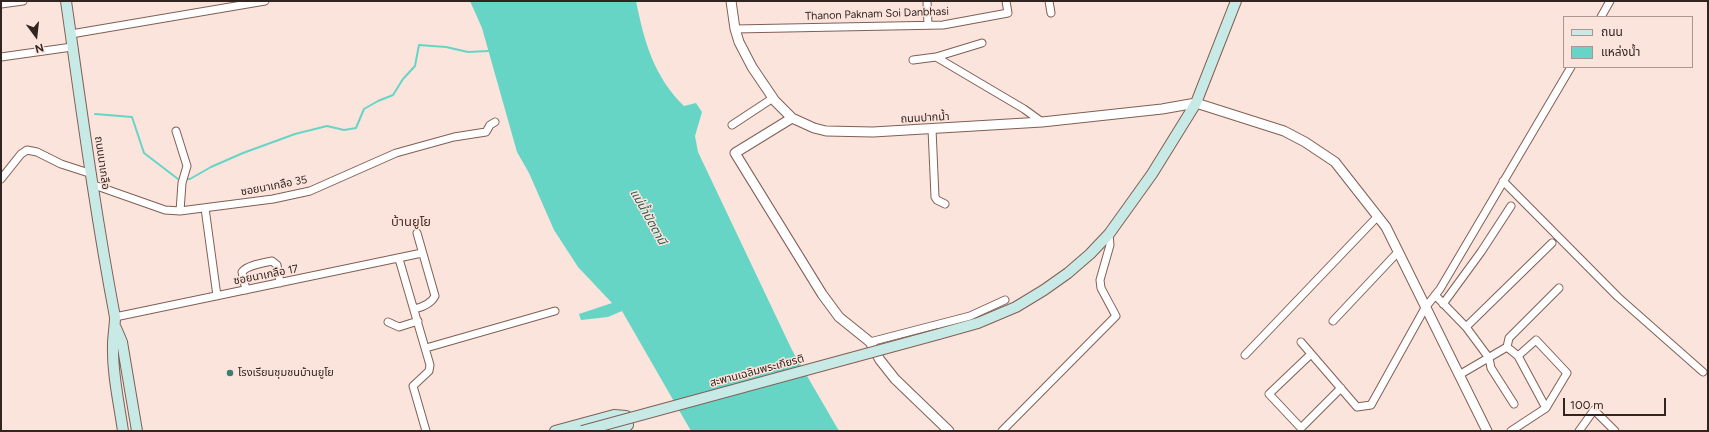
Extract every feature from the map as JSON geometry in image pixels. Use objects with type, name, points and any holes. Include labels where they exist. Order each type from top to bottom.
[{"type":"main road","name":"ถนนนาเกลือ","points":[[66,1],[94,185],[101,242],[115,317],[116,328],[113,345],[123,431]]},
{"type":"main road","name":"สะพานเฉลิมพระเกียรติ","points":[[582,431],[978,323],[1016,307],[1044,290],[1068,273],[1090,254],[1109,234],[1152,174],[1196,103],[1236,1]]},
{"type":"main road","name":"ถนนนาเกลือ","points":[[116,328],[122,342],[137,431]]},
{"type":"main road","points":[[555,431],[614,415],[626,416],[628,425],[623,429],[614,431]]},
{"type":"street","points":[[5,3],[23,1]]},
{"type":"street","points":[[71,34],[265,1]]},
{"type":"street","name":"ถนนปากน้ำ","points":[[731,1],[735,29],[739,42],[752,67],[773,98],[792,118],[814,128],[838,132],[932,129],[1042,122],[1169,109],[1196,103]]},
{"type":"street","points":[[927,1],[928,25]]},
{"type":"street","name":"Thanon Paknam Soi Danbhasi","points":[[735,29],[928,25],[943,26],[1008,13],[1006,1]]},
{"type":"street","points":[[1049,1],[1051,12]]},
{"type":"street","points":[[1602,16],[1610,1]]},
{"type":"street","points":[[913,60],[936,57],[982,43]]},
{"type":"street","points":[[1,57],[72,47]]},
{"type":"street","points":[[936,57],[1024,109],[1042,122]]},
{"type":"street","points":[[1301,342],[1357,407],[1371,405],[1425,308],[1435,295],[1570,68]]},
{"type":"street","points":[[732,125],[754,112],[773,98]]},
{"type":"street","points":[[1196,103],[1284,131],[1335,162],[1386,227],[1487,431]]},
{"type":"street","points":[[792,118],[735,153],[822,294],[839,317],[870,342],[880,360],[895,379],[949,431]]},
{"type":"street","name":"ซอยนาเกลือ 35","points":[[94,185],[165,210],[180,211],[273,199],[310,192],[396,153],[454,137],[486,132],[490,125],[495,122]]},
{"type":"street","points":[[932,129],[935,197],[937,200],[945,204]]},
{"type":"street","points":[[176,131],[187,166],[183,179],[180,211]]},
{"type":"street","points":[[1,179],[20,154],[27,150],[37,152],[61,164],[92,174]]},
{"type":"street","points":[[1503,182],[1618,297],[1703,372]]},
{"type":"street","points":[[1444,304],[1511,206]]},
{"type":"street","points":[[205,208],[217,296]]},
{"type":"street","points":[[1244,355],[1378,216]]},
{"type":"street","points":[[414,309],[427,305],[433,301],[435,296],[417,233]]},
{"type":"street","points":[[1002,431],[1116,316],[1102,288],[1100,280],[1110,245],[1109,234]]},
{"type":"street","points":[[1466,327],[1552,243]]},
{"type":"street","points":[[1333,321],[1398,252]]},
{"type":"street","name":"ซอยนาเกลือ 17","points":[[115,317],[422,253]]},
{"type":"street","points":[[399,259],[426,348],[430,369],[413,386],[426,431]]},
{"type":"street","points":[[246,290],[242,272],[243,270],[272,261],[277,265],[280,283]]},
{"type":"street","points":[[1459,376],[1507,347],[1509,338],[1559,288]]},
{"type":"street","points":[[1435,295],[1466,327],[1489,358],[1490,368],[1514,404]]},
{"type":"street","points":[[870,342],[970,316],[1005,300]]},
{"type":"street","points":[[426,348],[555,311]]},
{"type":"street","points":[[388,322],[395,326],[399,326],[418,321]]},
{"type":"street","points":[[1511,431],[1546,408],[1567,373],[1536,340],[1518,356]]},
{"type":"street","points":[[1507,347],[1518,356],[1546,408]]},
{"type":"street","points":[[1311,354],[1269,394],[1301,428],[1341,388]]},
{"type":"street","points":[[1579,431],[1594,410],[1615,431]]},
{"type":"water","name":"แม่น้ำปัตตานี","points":[[470,1],[636,1],[647,44],[658,71],[665,83],[684,106],[696,103],[702,112],[695,136],[698,152],[792,350],[839,431],[691,431],[622,311],[608,317],[581,320],[579,314],[612,303],[578,267],[554,230],[529,173],[517,152],[482,28]]},
{"type":"waterway","points":[[185,179],[190,179],[211,167],[243,153],[295,134],[327,126],[344,130],[356,128],[364,109],[393,95],[403,79],[415,66],[419,45],[446,47],[468,52],[488,51]]},
{"type":"waterway","points":[[95,114],[132,117],[144,153],[178,179],[181,179]]},
{"type":"place","name":"โรงเรียนชุมชนบ้านยูโย","points":[[230,373]]},
{"type":"district","name":"บ้านยูโย","points":[[411,222]]}]
